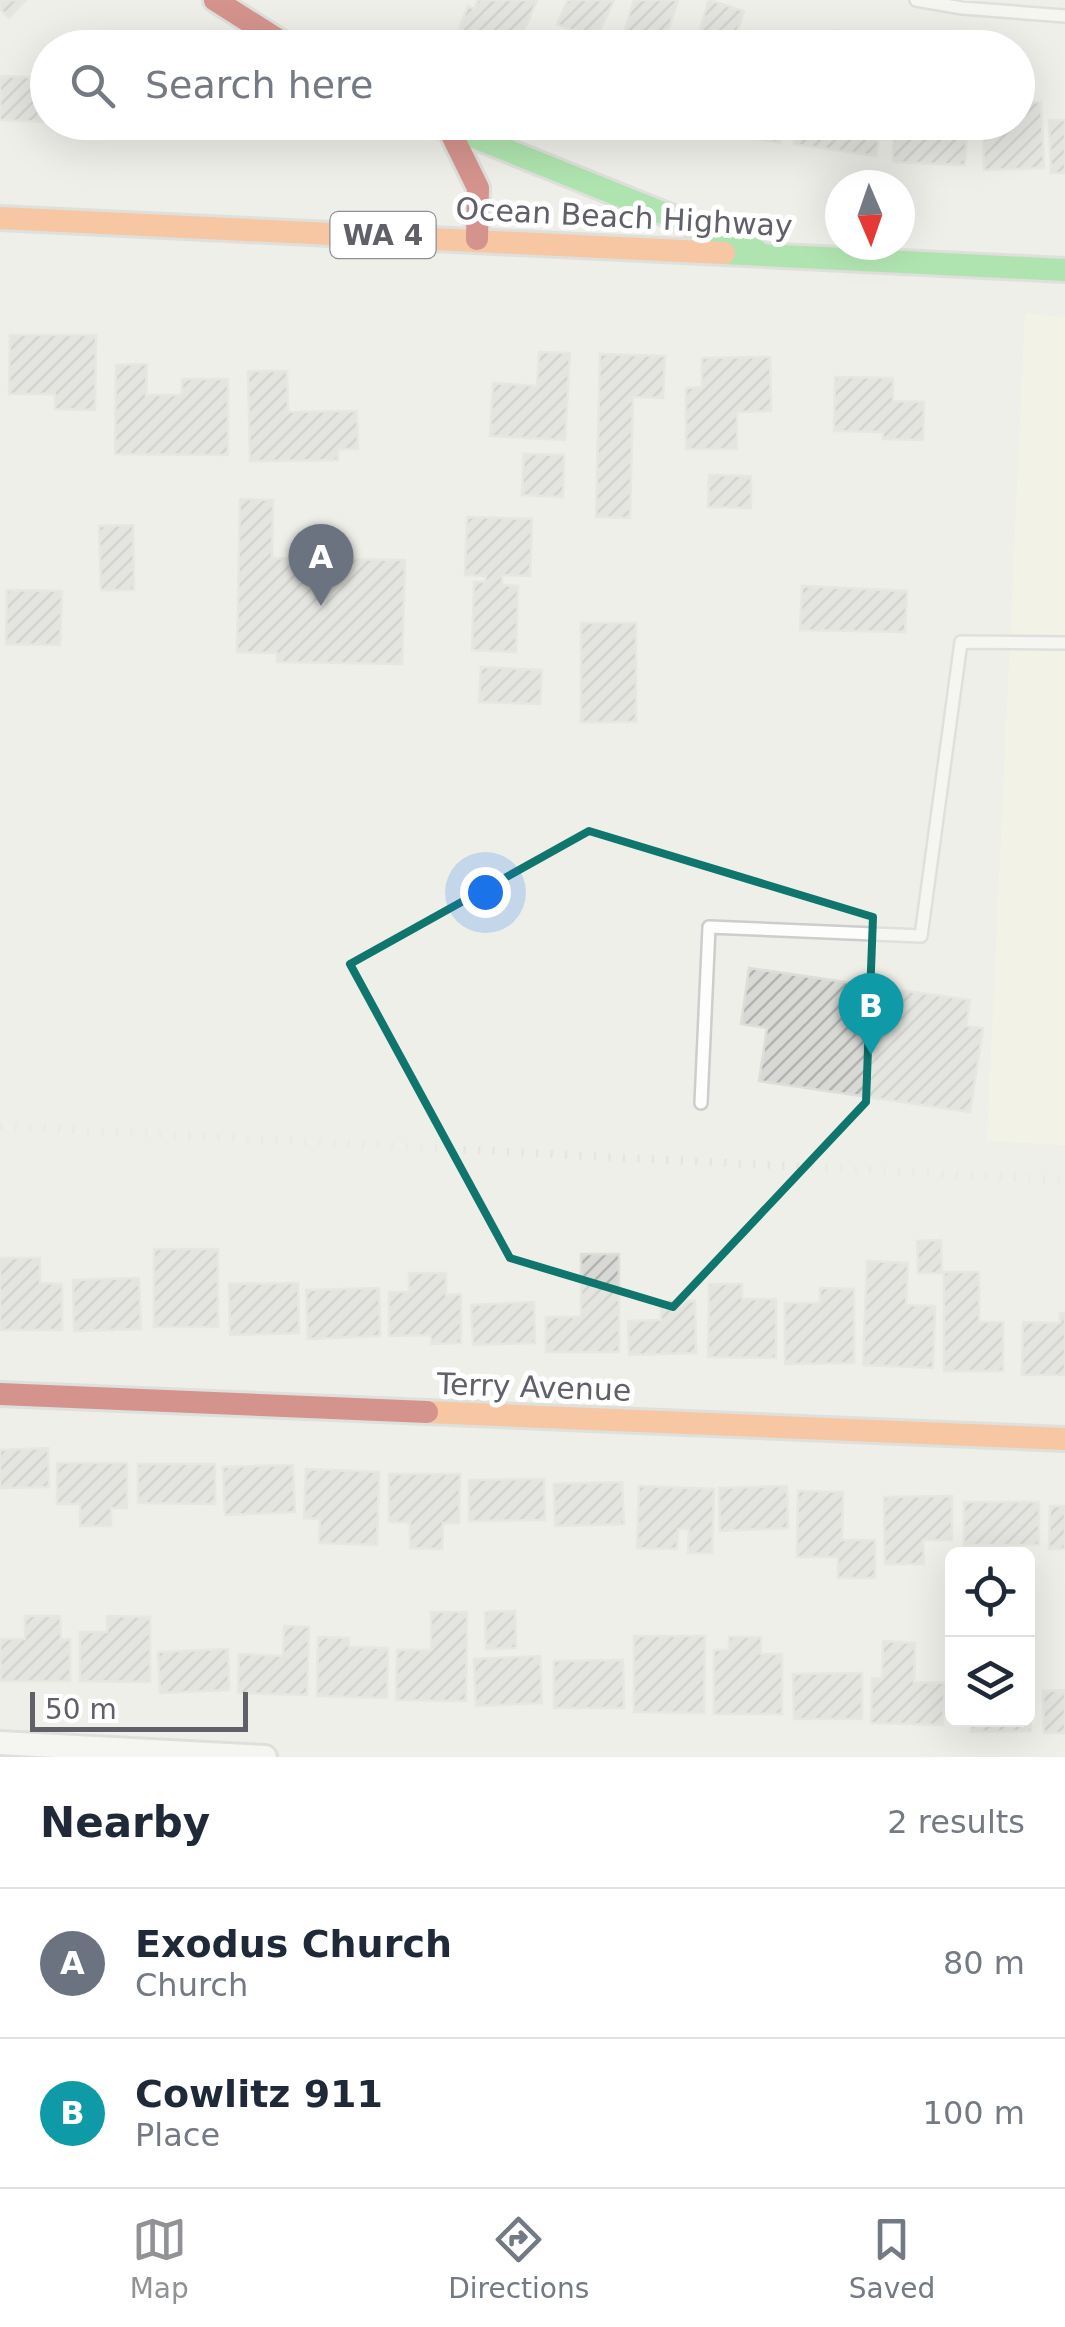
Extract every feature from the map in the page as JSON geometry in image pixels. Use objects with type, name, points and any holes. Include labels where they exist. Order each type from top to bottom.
[{"type":"main road","points":[[214,0],[262,30]]},
{"type":"main road","points":[[451,140],[478,188],[477,239]]},
{"type":"main road","points":[[478,140],[766,254]]},
{"type":"main road","name":"Ocean Beach Highway","points":[[0,218],[1065,270]]},
{"type":"main road","name":"Terry Avenue","points":[[0,1394],[1065,1439]]},
{"type":"street","points":[[0,1743],[265,1757]]},
{"type":"lane","points":[[916,0],[962,8],[1065,16]]},
{"type":"lane","points":[[701,1104],[709,927],[920,936],[961,642],[1065,643]]},
{"type":"highlighted area","points":[[589,831],[873,917],[866,1102],[673,1307],[510,1258],[350,964]]},
{"type":"shaded area","points":[[1025,314],[1065,317],[1065,1145],[987,1141]]},
{"type":"building","points":[[0,0],[26,0],[9,18],[0,9]]},
{"type":"building","points":[[478,0],[537,0],[524,30],[459,30],[468,6],[474,9]]},
{"type":"building","points":[[568,0],[614,0],[600,30],[570,30],[557,24]]},
{"type":"building","points":[[634,0],[678,0],[668,30],[625,30]]},
{"type":"building","points":[[709,0],[744,11],[738,30],[700,30]]},
{"type":"building","points":[[0,76],[30,77],[30,121],[0,120]]},
{"type":"building","points":[[1035,102],[1041,102],[1044,168],[984,170],[983,140],[1035,140]]},
{"type":"building","points":[[1049,120],[1065,120],[1065,173],[1051,173]]},
{"type":"building","points":[[795,140],[878,140],[876,156],[794,144]]},
{"type":"building","points":[[894,140],[966,140],[965,165],[893,162]]},
{"type":"building","points":[[10,335],[96,335],[95,410],[55,409],[55,394],[9,394]]},
{"type":"building","points":[[539,352],[570,353],[565,440],[490,436],[493,383],[537,386]]},
{"type":"building","points":[[600,354],[665,356],[663,398],[633,397],[630,518],[596,517]]},
{"type":"building","points":[[770,357],[771,411],[737,412],[737,449],[686,449],[686,388],[702,387],[702,358]]},
{"type":"building","points":[[147,364],[146,395],[182,395],[182,379],[228,379],[228,455],[115,454],[116,365]]},
{"type":"building","points":[[248,371],[287,371],[288,412],[357,411],[358,449],[338,449],[338,460],[250,461]]},
{"type":"building","points":[[835,377],[893,378],[893,401],[924,402],[923,440],[883,439],[883,432],[834,431]]},
{"type":"building","points":[[524,454],[564,455],[563,497],[522,495]]},
{"type":"building","points":[[709,475],[751,476],[751,508],[708,507]]},
{"type":"building","points":[[240,499],[273,500],[272,558],[405,560],[402,664],[277,662],[277,653],[237,652]]},
{"type":"building","points":[[467,517],[532,519],[530,576],[502,575],[502,585],[518,586],[516,652],[472,650],[474,582],[485,582],[486,576],[465,575]]},
{"type":"building","points":[[133,525],[134,590],[101,590],[99,526]]},
{"type":"building","points":[[802,586],[907,591],[905,632],[800,630]]},
{"type":"building","points":[[7,590],[62,591],[60,645],[6,644]]},
{"type":"building","points":[[581,623],[636,623],[636,722],[581,722]]},
{"type":"building","points":[[481,667],[542,670],[540,704],[479,702]]},
{"type":"building","points":[[749,968],[970,1000],[966,1026],[983,1028],[970,1112],[759,1081],[767,1028],[741,1024]]},
{"type":"building","points":[[941,1240],[942,1273],[918,1273],[917,1241]]},
{"type":"building","points":[[154,1249],[218,1249],[218,1327],[154,1327]]},
{"type":"building","points":[[581,1254],[619,1254],[619,1352],[546,1352],[546,1317],[581,1317]]},
{"type":"building","points":[[0,1258],[40,1258],[40,1283],[62,1284],[62,1330],[0,1330]]},
{"type":"building","points":[[867,1261],[908,1263],[906,1305],[935,1306],[933,1368],[863,1365]]},
{"type":"building","points":[[944,1272],[979,1272],[979,1322],[1003,1322],[1003,1371],[944,1371]]},
{"type":"building","points":[[409,1273],[446,1273],[446,1295],[461,1294],[461,1343],[431,1344],[431,1335],[389,1336],[389,1292],[409,1292]]},
{"type":"building","points":[[139,1278],[141,1329],[74,1331],[73,1280]]},
{"type":"building","points":[[298,1283],[299,1333],[230,1335],[229,1284]]},
{"type":"building","points":[[709,1284],[742,1284],[742,1299],[776,1299],[776,1358],[708,1357]]},
{"type":"building","points":[[379,1288],[380,1336],[308,1339],[306,1290]]},
{"type":"building","points":[[820,1288],[854,1289],[854,1363],[785,1364],[785,1303],[820,1303]]},
{"type":"building","points":[[695,1301],[696,1353],[629,1355],[628,1321],[661,1320],[661,1302]]},
{"type":"building","points":[[534,1302],[535,1343],[473,1345],[471,1305]]},
{"type":"building","points":[[1060,1313],[1065,1313],[1065,1375],[1022,1375],[1023,1322],[1060,1323]]},
{"type":"building","points":[[48,1448],[49,1487],[0,1488],[0,1450]]},
{"type":"building","points":[[57,1463],[127,1463],[127,1508],[111,1508],[111,1526],[80,1526],[80,1504],[57,1504]]},
{"type":"building","points":[[138,1464],[215,1464],[215,1504],[138,1503]]},
{"type":"building","points":[[293,1465],[295,1512],[225,1515],[223,1467]]},
{"type":"building","points":[[306,1469],[379,1472],[377,1545],[319,1543],[320,1519],[304,1518]]},
{"type":"building","points":[[389,1474],[460,1474],[459,1523],[443,1523],[442,1549],[410,1548],[410,1522],[389,1522]]},
{"type":"building","points":[[544,1479],[545,1520],[469,1521],[469,1480]]},
{"type":"building","points":[[622,1482],[624,1524],[555,1526],[554,1484]]},
{"type":"building","points":[[639,1486],[714,1489],[712,1553],[688,1553],[689,1529],[678,1529],[677,1549],[637,1548]]},
{"type":"building","points":[[787,1486],[788,1528],[720,1531],[719,1488]]},
{"type":"building","points":[[798,1491],[843,1492],[842,1540],[875,1540],[875,1578],[838,1578],[838,1557],[797,1557]]},
{"type":"building","points":[[952,1496],[952,1540],[923,1540],[924,1564],[885,1564],[884,1497]]},
{"type":"building","points":[[964,1502],[1039,1502],[1039,1545],[964,1545]]},
{"type":"building","points":[[1050,1506],[1065,1506],[1065,1549],[1049,1549]]},
{"type":"building","points":[[515,1611],[516,1648],[486,1649],[485,1612]]},
{"type":"building","points":[[431,1612],[467,1612],[466,1701],[396,1700],[397,1650],[431,1650]]},
{"type":"building","points":[[25,1616],[60,1616],[61,1640],[70,1639],[70,1681],[1,1681],[0,1639],[25,1639]]},
{"type":"building","points":[[107,1616],[150,1617],[150,1682],[80,1681],[80,1632],[107,1632]]},
{"type":"building","points":[[284,1626],[309,1627],[307,1695],[238,1693],[239,1654],[283,1656]]},
{"type":"building","points":[[634,1636],[705,1636],[704,1713],[634,1712]]},
{"type":"building","points":[[318,1637],[349,1638],[349,1647],[388,1648],[387,1698],[317,1696]]},
{"type":"building","points":[[729,1637],[761,1637],[761,1654],[782,1654],[782,1714],[714,1714],[714,1650],[729,1650]]},
{"type":"building","points":[[883,1641],[915,1643],[914,1682],[945,1683],[943,1725],[871,1723],[872,1678],[882,1679]]},
{"type":"building","points":[[228,1649],[229,1690],[160,1693],[158,1652]]},
{"type":"building","points":[[540,1656],[542,1703],[476,1706],[474,1659]]},
{"type":"building","points":[[623,1660],[624,1708],[554,1708],[554,1661]]},
{"type":"building","points":[[862,1673],[862,1719],[794,1719],[793,1674]]},
{"type":"building","points":[[1065,1690],[1065,1733],[1044,1733],[1043,1691]]},
{"type":"building","points":[[971,1727],[1031,1727],[1031,1731],[971,1732]]},
{"type":"railway","points":[[0,1126],[1065,1180]]},
{"type":"traffic: fast","points":[[482,140],[757,251]]},
{"type":"traffic: fast","points":[[724,253],[1065,270]]},
{"type":"traffic: slow","points":[[0,218],[724,253]]},
{"type":"traffic: slow","points":[[427,1412],[1065,1439]]},
{"type":"traffic: jam","points":[[215,0],[262,30]]},
{"type":"traffic: jam","points":[[454,140],[478,188],[477,239]]},
{"type":"traffic: jam","points":[[0,1394],[427,1412]]},
{"type":"place","name":"Exodus Church","points":[[321,606]]},
{"type":"place","name":"Cowlitz 911","points":[[871,1055]]}]
